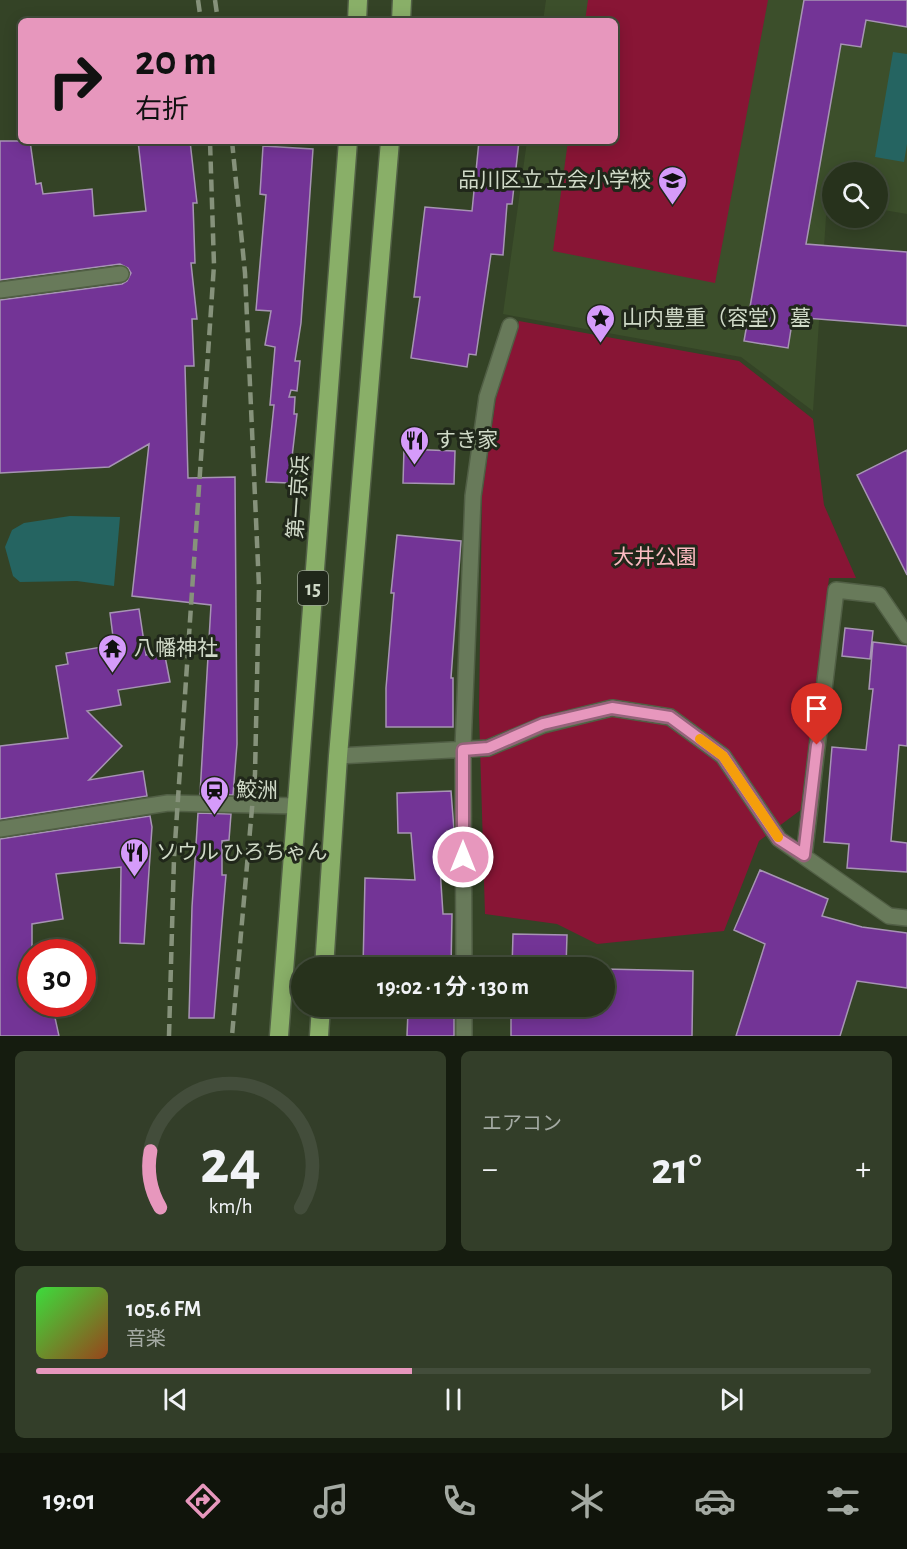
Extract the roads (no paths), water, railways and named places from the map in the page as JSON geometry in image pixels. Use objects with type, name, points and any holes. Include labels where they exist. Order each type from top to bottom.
[{"type":"highway","points":[[357,18],[358,0]]},
{"type":"highway","points":[[401,18],[402,0]]},
{"type":"highway","name":"第一京浜","points":[[279,1036],[348,144]]},
{"type":"highway","name":"15","points":[[325,957],[338,756],[390,144]]},
{"type":"highway","points":[[319,1036],[320,1017]]},
{"type":"street","points":[[0,290],[121,274]]},
{"type":"street","points":[[464,957],[463,749],[473,496],[487,397],[510,326]]},
{"type":"street","points":[[804,855],[836,590],[879,595],[907,636]]},
{"type":"street","points":[[338,756],[488,748],[543,724],[612,708],[670,717],[723,756],[779,839],[889,916],[907,918]]},
{"type":"street","points":[[0,829],[168,803],[297,806]]},
{"type":"street","points":[[464,1017],[464,1036]]},
{"type":"water","points":[[893,52],[907,54],[907,144],[904,162],[875,157]]},
{"type":"water","points":[[70,516],[120,517],[114,586],[77,581],[20,582],[13,576],[5,547],[12,530],[24,523]]},
{"type":"railway","points":[[198,0],[201,18]]},
{"type":"railway","points":[[215,0],[218,18]]},
{"type":"railway","points":[[169,1036],[174,858],[214,265],[210,144]]},
{"type":"railway","points":[[232,144],[245,273],[259,587],[255,774],[232,1036]]},
{"type":"place","name":"品川区立 立会小学校","points":[[672,206]]},
{"type":"place","name":"山内豊重（容堂）墓","points":[[601,344]]},
{"type":"place","name":"すき家","points":[[414,466]]},
{"type":"place","name":"八幡神社","points":[[113,674]]},
{"type":"place","name":"鮫洲","points":[[215,816]]},
{"type":"place","name":"ソウル ひろちゃん","points":[[135,878]]},
{"type":"park label","name":"大井公園","points":[[655,557]]}]
